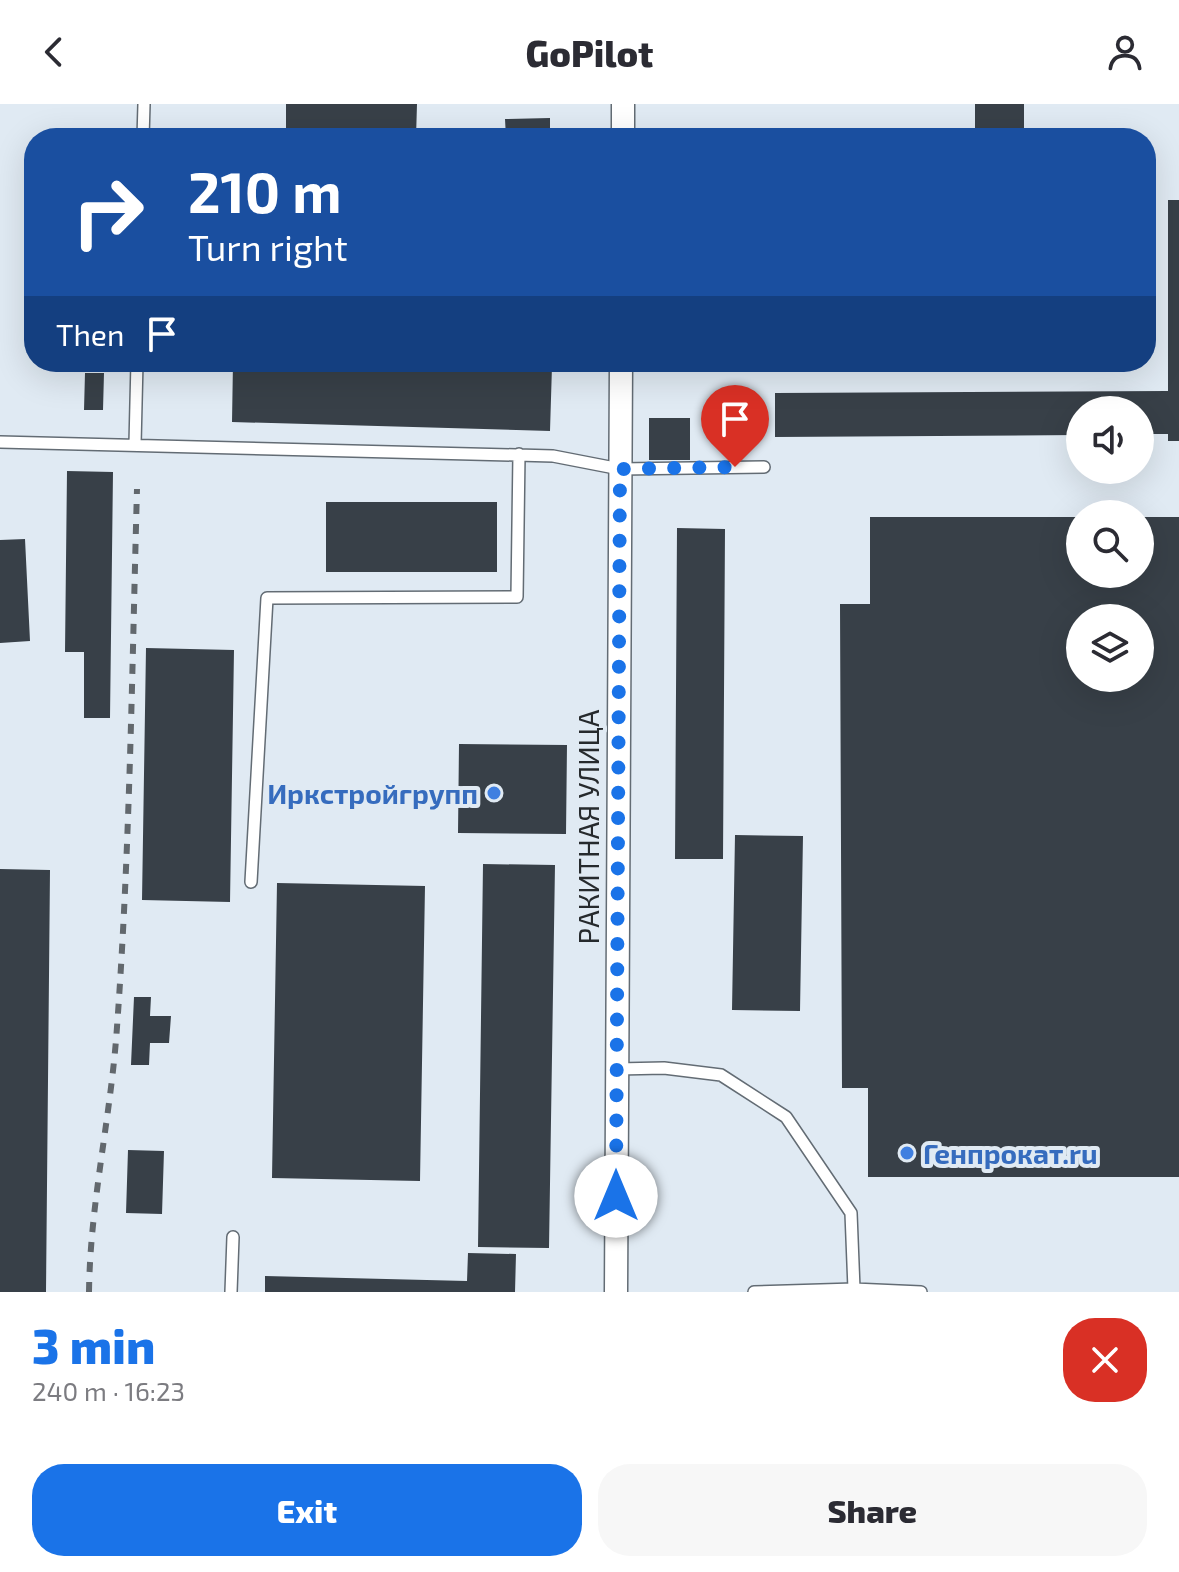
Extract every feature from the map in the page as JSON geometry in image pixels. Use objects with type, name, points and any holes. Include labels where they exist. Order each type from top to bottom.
[{"type":"street","points":[[623,104],[623,128]]},
{"type":"street","name":"РАКИТНАЯ УЛИЦА","points":[[616,1292],[621,372]]},
{"type":"lane","points":[[143,128],[144,104]]},
{"type":"lane","points":[[135,444],[137,372]]},
{"type":"lane","points":[[0,442],[519,454],[553,456],[620,469],[764,467]]},
{"type":"lane","points":[[251,882],[267,598],[517,597],[519,454]]},
{"type":"lane","points":[[617,1069],[664,1068],[721,1075],[786,1117],[851,1213],[854,1289]]},
{"type":"lane","points":[[231,1292],[233,1237]]},
{"type":"lane","points":[[754,1292],[854,1289],[921,1292]]},
{"type":"building","points":[[286,104],[417,104],[416,128],[286,128]]},
{"type":"building","points":[[975,104],[1024,104],[1024,128],[975,128]]},
{"type":"building","points":[[550,118],[550,128],[505,128],[505,119]]},
{"type":"building","points":[[1168,200],[1179,200],[1179,441],[1168,441],[1168,434],[1154,434],[1154,396],[1066,396],[1066,435],[775,437],[775,393],[1168,391]]},
{"type":"building","points":[[233,372],[552,372],[550,431],[232,422]]},
{"type":"building","points":[[85,373],[104,373],[103,410],[84,410]]},
{"type":"building","points":[[649,418],[690,418],[690,460],[649,460]]},
{"type":"building","points":[[67,471],[113,472],[110,718],[84,718],[84,652],[65,652]]},
{"type":"building","points":[[326,502],[497,502],[497,572],[326,572]]},
{"type":"building","points":[[870,517],[1066,517],[1066,588],[1154,588],[1154,517],[1179,517],[1179,1177],[868,1177],[868,1088],[842,1088],[840,604],[870,604]]},
{"type":"building","points":[[677,528],[725,529],[723,859],[675,859]]},
{"type":"building","points":[[25,539],[30,641],[0,643],[0,540]]},
{"type":"building","points":[[146,648],[234,650],[230,902],[142,900]]},
{"type":"building","points":[[459,744],[567,745],[566,834],[458,833]]},
{"type":"building","points":[[735,835],[803,836],[800,1011],[732,1010]]},
{"type":"building","points":[[483,864],[555,865],[549,1248],[478,1247]]},
{"type":"building","points":[[0,869],[50,870],[46,1292],[0,1292]]},
{"type":"building","points":[[277,883],[425,886],[420,1181],[272,1178]]},
{"type":"building","points":[[134,997],[151,997],[150,1016],[171,1016],[169,1043],[150,1043],[149,1065],[131,1065]]},
{"type":"building","points":[[128,1150],[164,1151],[162,1214],[126,1213]]},
{"type":"building","points":[[468,1253],[516,1254],[515,1292],[265,1292],[265,1276],[467,1281]]},
{"type":"railway","points":[[89,1292],[93,1226],[114,1060],[121,960],[137,489]]},
{"type":"place","name":"Иркстройгрупп","points":[[494,793]]},
{"type":"place","name":"Генпрокат.ru","points":[[907,1153]]},
{"type":"route","points":[[616,1196],[620,469],[735,467]]}]
